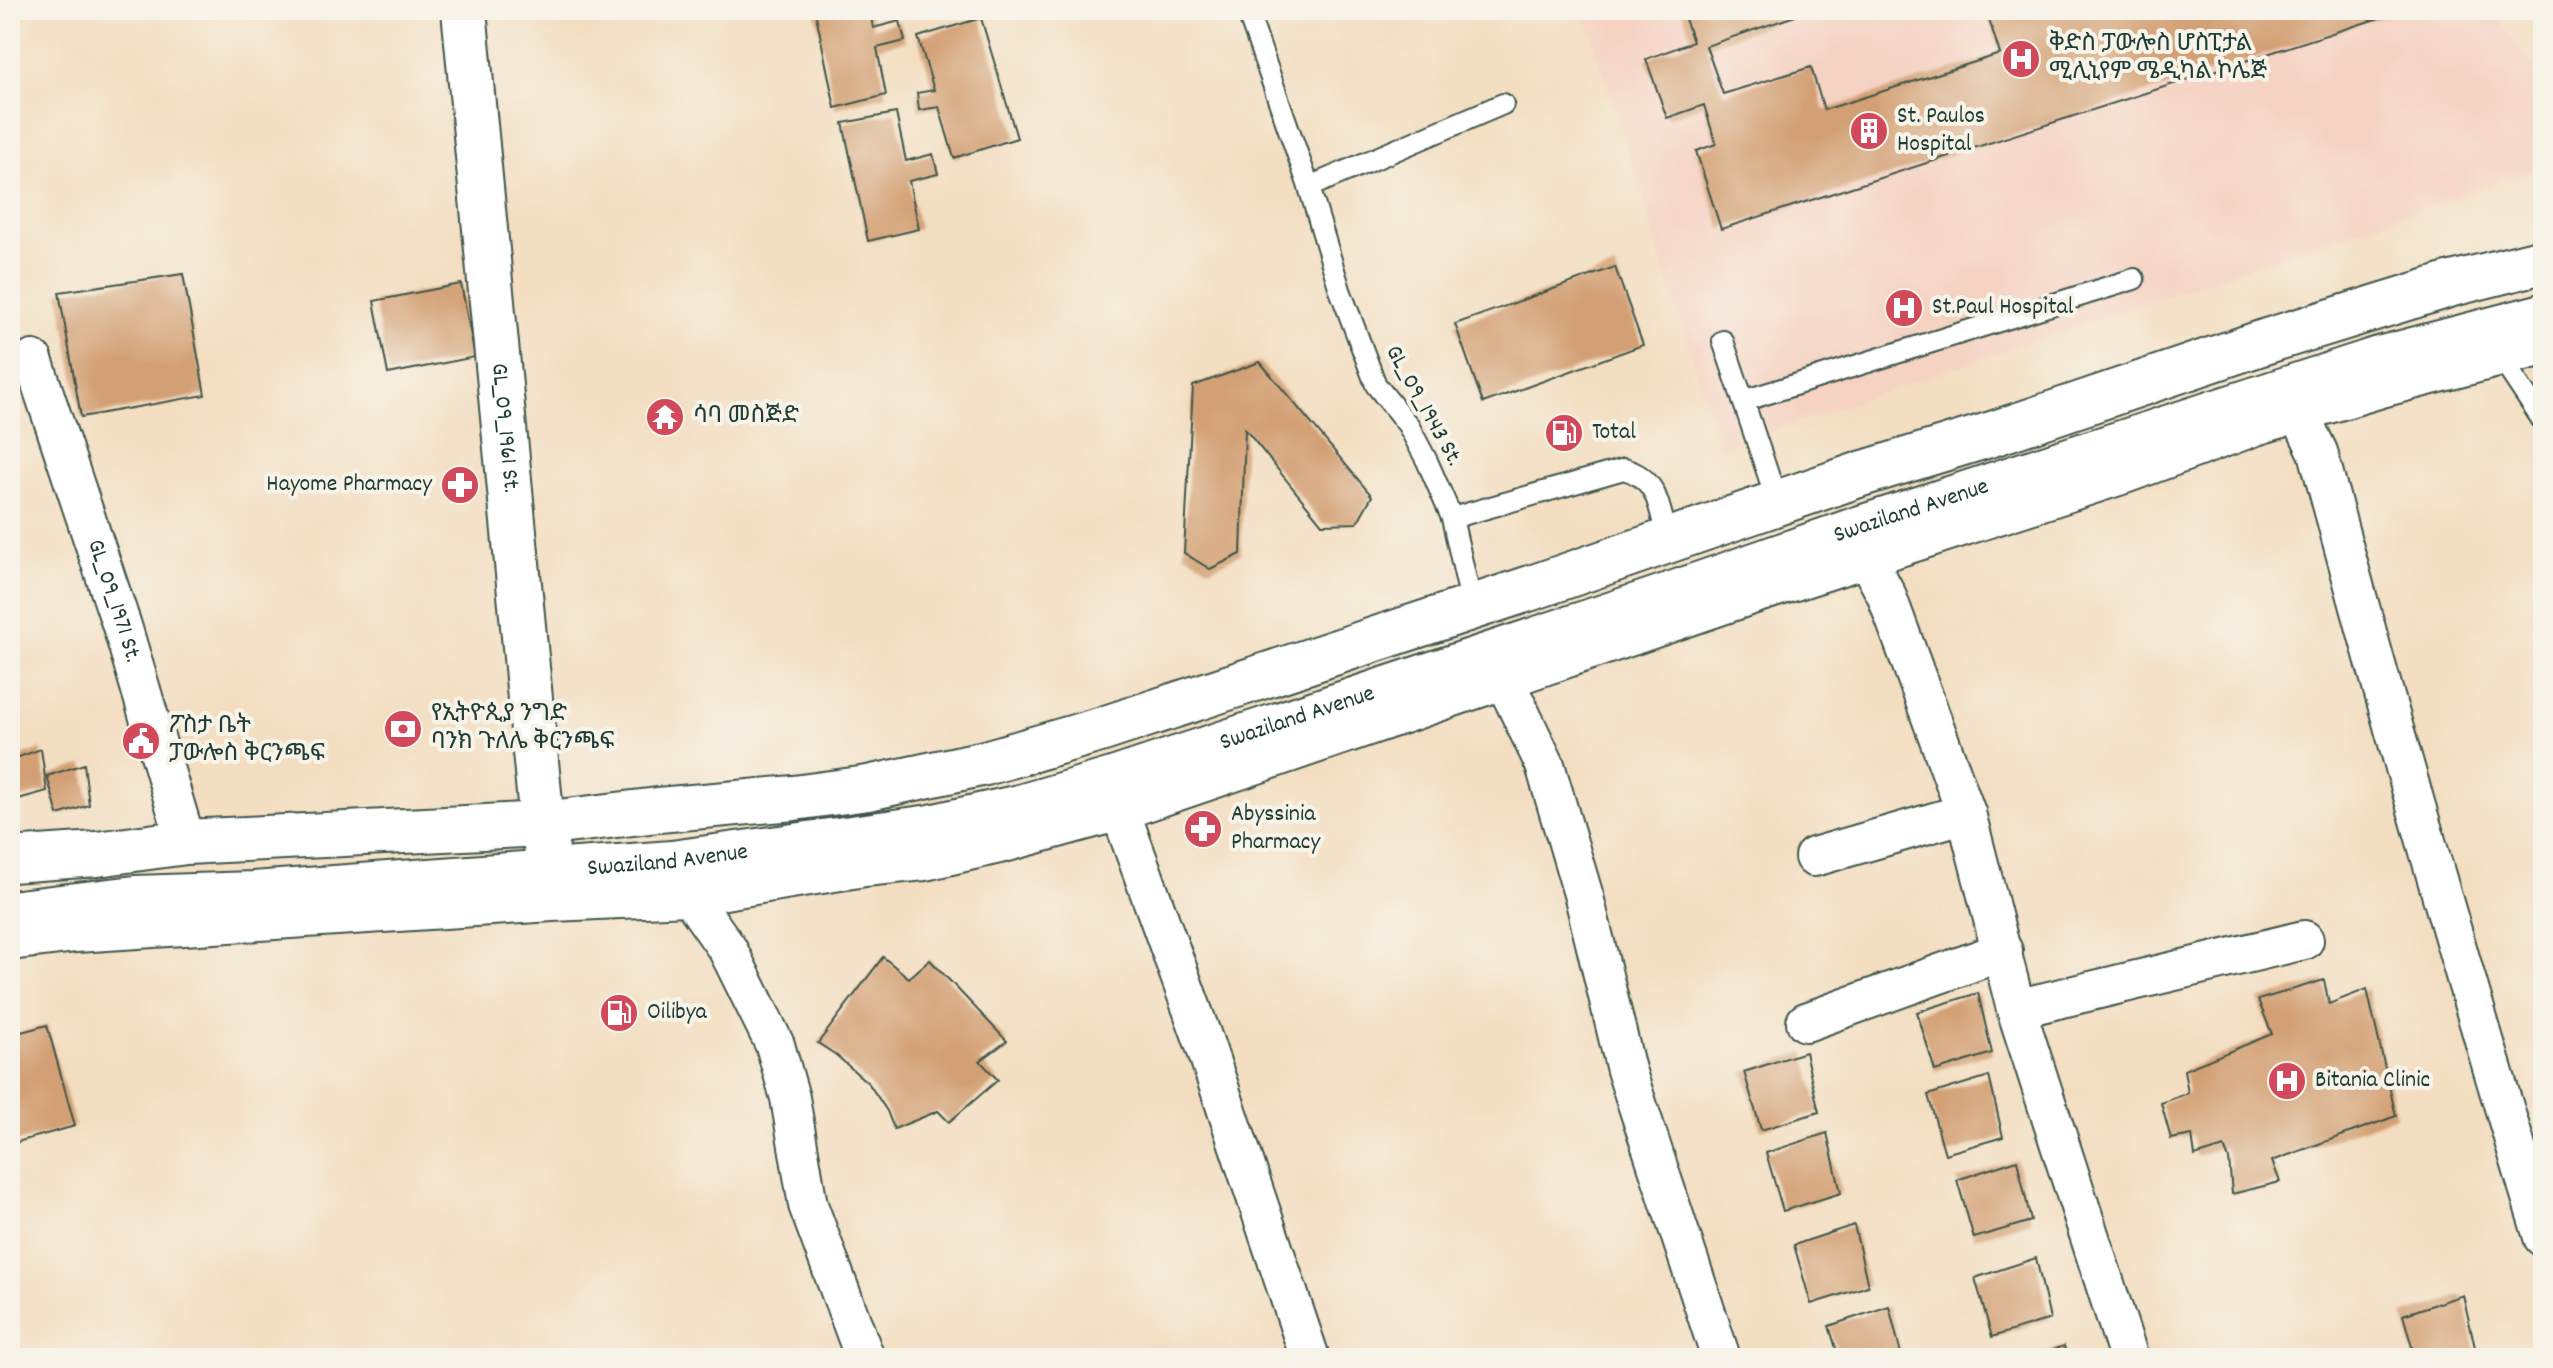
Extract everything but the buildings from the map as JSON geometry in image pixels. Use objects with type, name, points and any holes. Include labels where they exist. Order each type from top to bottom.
[{"type":"main road","name":"GL_09_1961 St.","points":[[469,11],[547,860]]},
{"type":"main road","points":[[10,938],[547,860],[658,810],[868,788],[985,763],[1103,729],[2267,341],[2452,284],[2543,261]]},
{"type":"main road","name":"Swaziland Avenue","points":[[10,913],[135,898],[253,894],[547,860],[671,836],[855,815],[969,795],[1084,765],[1195,731],[1608,589],[2246,379],[2418,325],[2543,291]]},
{"type":"main road","name":"Swaziland Avenue","points":[[10,889],[63,882],[547,860],[672,863],[931,827],[1020,807],[1113,780],[1658,599],[1855,530],[2379,359],[2543,316]]},
{"type":"main road","points":[[10,860],[97,854],[186,842],[547,860],[688,893],[864,864],[924,858],[1119,808],[1865,555],[2124,471],[2240,428],[2381,385],[2543,343]]},
{"type":"street","name":"GL_09_1971 St.","points":[[33,360],[122,626],[186,842]]},
{"type":"street","points":[[2298,411],[2318,452],[2417,815],[2543,1237]]},
{"type":"street","points":[[1865,555],[1886,594],[1966,813],[2016,1009],[2129,1358]]},
{"type":"street","points":[[1503,677],[1545,765],[1584,897],[1626,1070],[1721,1358]]},
{"type":"street","points":[[1119,808],[1205,1045],[1310,1358]]},
{"type":"street","points":[[1814,857],[1966,813]]},
{"type":"street","points":[[688,893],[728,950],[775,1045],[790,1098],[808,1205],[865,1358]]},
{"type":"street","points":[[2016,1009],[2304,940]]},
{"type":"street","points":[[1806,1022],[2003,951]]},
{"type":"lane","name":"GL_09_1943 St.","points":[[1247,10],[1309,187],[1340,290],[1376,385],[1408,425],[1452,518],[1472,606]]},
{"type":"lane","points":[[1309,187],[1503,104]]},
{"type":"lane","points":[[1743,401],[2134,279]]},
{"type":"lane","points":[[1723,341],[1778,504]]},
{"type":"lane","points":[[2499,355],[2543,421]]},
{"type":"lane","points":[[1452,518],[1624,469],[1640,474],[1653,486],[1668,541]]},
{"type":"shaded area","name":"St.Paul Hospital","points":[[1584,10],[2493,10],[2543,81],[2543,167],[1720,448]]},
{"type":"place","name":"ቅድስ ፓውሎስ ሆስፒታል ሚሊኒየም ሜዲካል ኮሌጅ","points":[[2021,59]]},
{"type":"place","name":"St. Paulos Hospital","points":[[1869,131]]},
{"type":"place","name":"St.Paul Hospital","points":[[1904,308]]},
{"type":"place","name":"ሳባ መስጅድ","points":[[665,417]]},
{"type":"place","name":"Total","points":[[1564,433]]},
{"type":"place","name":"Hayome Pharmacy","points":[[460,485]]},
{"type":"place","name":"የኢትዮጲያ ንግድ ባንክ ጉለሌ ቅርንጫፍ","points":[[403,729]]},
{"type":"place","name":"ፖስታ ቤት ፓውሎስ ቅርንጫፍ","points":[[141,741]]},
{"type":"place","name":"Abyssinia Pharmacy","points":[[1203,829]]},
{"type":"place","name":"Oilibya","points":[[619,1013]]},
{"type":"place","name":"Bitania Clinic","points":[[2287,1081]]}]
